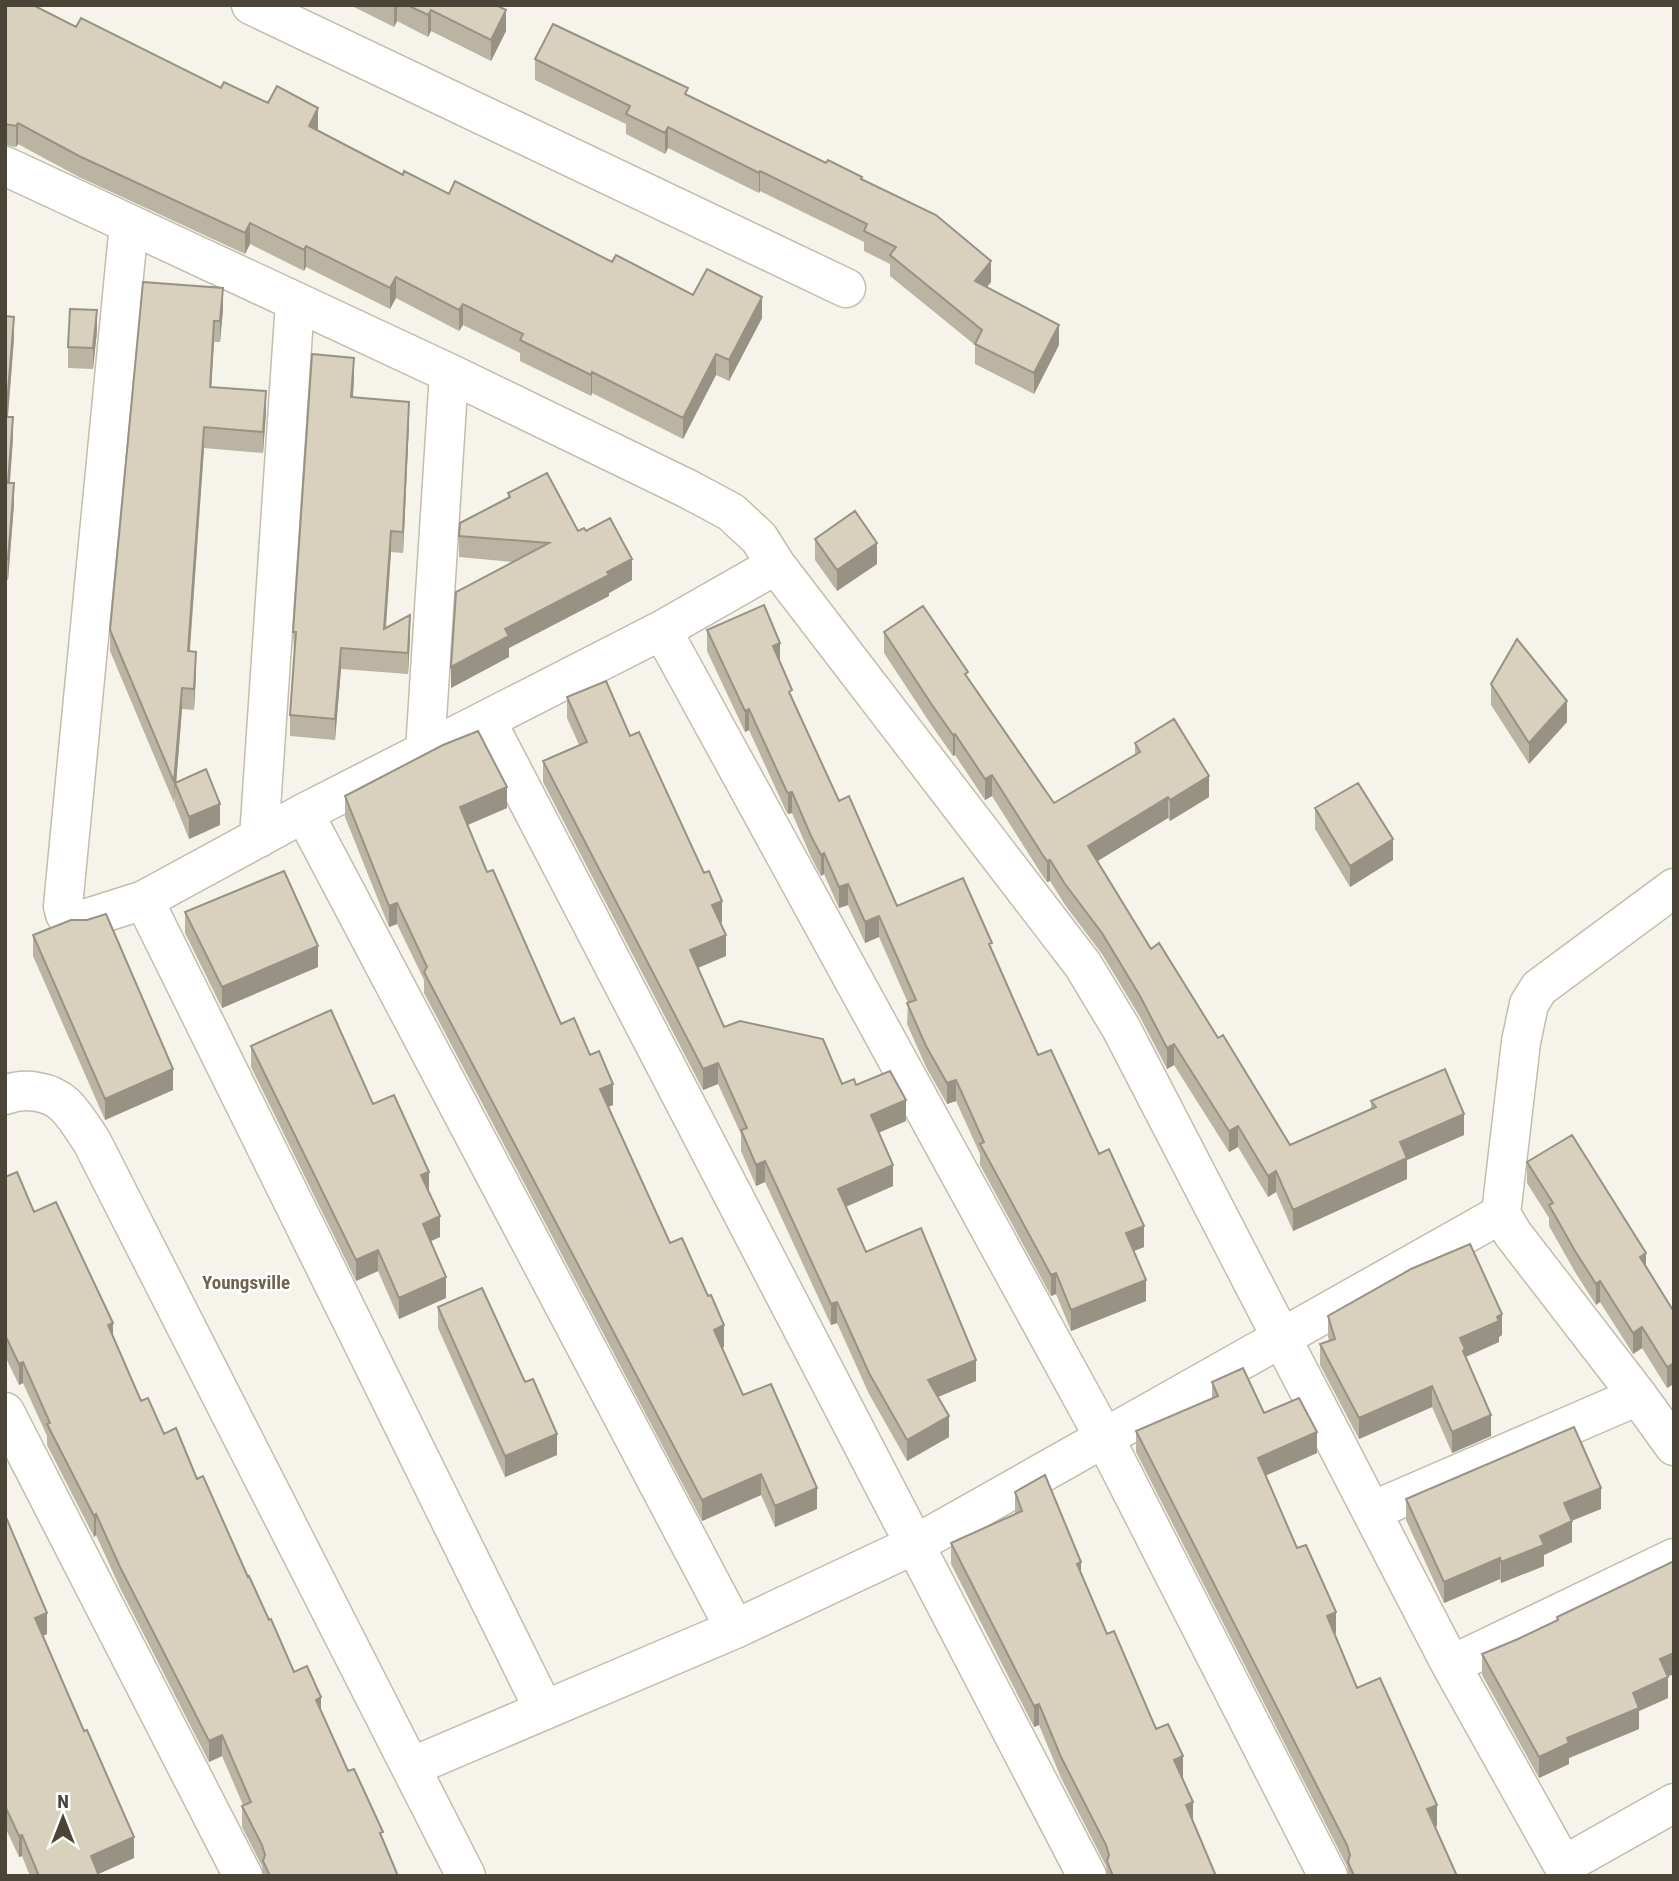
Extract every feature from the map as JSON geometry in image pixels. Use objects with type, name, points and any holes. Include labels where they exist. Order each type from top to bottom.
[{"type":"street","points":[[251,5],[846,288]]},
{"type":"street","points":[[5,166],[449,373],[731,512],[760,538],[776,565],[1083,965],[1121,1028],[1451,1665],[1567,1870],[1674,1802]]},
{"type":"street","points":[[129,223],[63,906],[68,918],[80,920],[144,900],[304,813],[662,630],[776,565]]},
{"type":"street","points":[[259,838],[295,302]]},
{"type":"street","points":[[425,751],[449,373]]},
{"type":"street","points":[[662,630],[1105,1439],[1328,1876]]},
{"type":"street","points":[[486,720],[1087,1876]]},
{"type":"street","points":[[304,813],[735,1629]]},
{"type":"street","points":[[1674,888],[1539,988],[1529,1004],[1521,1042],[1501,1214],[1513,1234],[1674,1446]]},
{"type":"street","points":[[144,900],[544,1710]]},
{"type":"street","points":[[5,1095],[14,1091],[44,1093],[65,1105],[92,1142],[466,1876]]},
{"type":"street","points":[[411,1767],[735,1629],[916,1544],[1501,1214]]},
{"type":"street","points":[[1372,1511],[1638,1396]]},
{"type":"street","points":[[5,1412],[243,1876]]},
{"type":"street","points":[[1451,1665],[1674,1558]]},
{"type":"building","points":[[5,5],[33,5],[76,27],[81,18],[221,88],[224,82],[268,103],[277,86],[318,108],[309,126],[403,175],[404,171],[449,194],[455,181],[612,262],[616,255],[693,295],[707,269],[762,297],[729,360],[716,354],[683,418],[592,372],[591,375],[520,340],[523,334],[463,304],[459,310],[396,277],[390,288],[306,246],[304,250],[250,223],[245,233],[79,156],[18,123],[16,126],[5,124]]},
{"type":"building","points":[[407,5],[496,5],[506,10],[491,40],[431,10],[428,15]]},
{"type":"building","points":[[553,24],[688,88],[685,94],[826,163],[828,160],[936,215],[991,261],[975,281],[1059,325],[1034,373],[975,344],[982,330],[890,255],[896,247],[864,231],[867,224],[668,127],[665,133],[626,114],[630,106],[535,59]]},
{"type":"building","points":[[143,282],[223,288],[220,321],[214,321],[210,387],[266,391],[263,432],[204,427],[188,651],[196,652],[194,689],[182,688],[174,782],[110,630]]},
{"type":"building","points":[[70,309],[97,310],[93,348],[68,347]]},
{"type":"building","points":[[5,316],[14,317],[6,417],[13,417],[8,483],[14,483],[8,559],[5,559]]},
{"type":"building","points":[[312,354],[354,358],[351,397],[409,402],[403,532],[391,531],[384,629],[410,615],[408,653],[341,648],[335,719],[290,715]]},
{"type":"building","points":[[547,473],[578,531],[584,528],[586,531],[610,518],[632,559],[607,572],[609,575],[505,629],[509,636],[451,667],[456,592],[549,543],[459,536],[460,523],[510,497],[508,493]]},
{"type":"building","points":[[855,511],[877,543],[837,570],[815,539]]},
{"type":"building","points":[[764,605],[780,643],[773,646],[792,690],[789,692],[839,801],[849,796],[897,906],[963,878],[1038,1055],[1051,1050],[1099,1154],[1109,1149],[1144,1226],[1126,1233],[1146,1280],[1071,1310],[1056,1273],[1051,1275],[980,1144],[984,1142],[956,1080],[947,1083],[926,1046],[907,1003],[916,1000],[879,916],[865,922],[848,884],[839,887],[824,853],[821,855],[811,836],[792,792],[788,793],[786,790],[749,709],[745,711],[707,630]]},
{"type":"building","points":[[923,606],[968,672],[965,674],[1054,803],[1140,752],[1135,743],[1174,719],[1209,776],[1170,800],[1168,797],[1088,846],[1151,949],[1159,943],[1218,1038],[1223,1035],[1290,1145],[1376,1107],[1371,1101],[1445,1069],[1464,1114],[1400,1142],[1407,1158],[1293,1210],[1276,1171],[1268,1176],[1238,1126],[1229,1131],[1174,1044],[1167,1048],[1102,933],[1050,860],[1047,861],[1042,854],[992,775],[985,779],[955,734],[953,735],[884,632]]},
{"type":"building","points":[[1517,639],[1567,701],[1529,743],[1491,684]]},
{"type":"building","points":[[606,681],[630,736],[639,732],[704,873],[709,871],[722,901],[712,905],[726,935],[690,950],[724,1027],[740,1021],[823,1039],[842,1084],[854,1079],[856,1085],[890,1071],[906,1100],[871,1115],[893,1165],[838,1189],[866,1252],[921,1228],[976,1360],[928,1380],[949,1416],[907,1440],[869,1373],[837,1302],[831,1304],[765,1161],[756,1165],[741,1130],[747,1128],[718,1063],[703,1069],[543,761],[587,742],[567,697]]},
{"type":"building","points":[[478,731],[507,787],[460,807],[487,872],[493,870],[561,1024],[574,1018],[590,1055],[599,1051],[613,1084],[600,1089],[670,1243],[682,1238],[708,1296],[711,1295],[724,1325],[714,1330],[743,1395],[771,1384],[817,1488],[775,1506],[761,1474],[702,1500],[424,972],[427,967],[397,903],[389,906],[345,796],[443,745]]},
{"type":"building","points":[[206,769],[220,804],[189,817],[175,783]]},
{"type":"building","points":[[1358,783],[1393,839],[1350,866],[1315,808]]},
{"type":"building","points":[[284,871],[318,946],[222,987],[185,912]]},
{"type":"building","points":[[106,914],[173,1069],[105,1099],[33,935],[71,920],[87,920]]},
{"type":"building","points":[[331,1010],[373,1104],[394,1095],[429,1172],[421,1175],[440,1216],[423,1224],[446,1277],[399,1298],[378,1250],[356,1260],[251,1046]]},
{"type":"building","points":[[1572,1135],[1646,1253],[1640,1257],[1674,1312],[1674,1363],[1667,1367],[1642,1327],[1633,1333],[1600,1281],[1596,1284],[1549,1205],[1553,1203],[1527,1162]]},
{"type":"building","points":[[17,1172],[34,1212],[56,1202],[113,1323],[108,1325],[141,1401],[148,1398],[164,1434],[176,1428],[197,1479],[203,1476],[294,1672],[307,1666],[321,1697],[316,1700],[348,1771],[354,1769],[383,1832],[380,1833],[398,1876],[270,1876],[263,1861],[265,1855],[262,1845],[242,1806],[251,1802],[222,1735],[209,1741],[120,1567],[96,1514],[94,1516],[47,1424],[50,1423],[23,1362],[19,1364],[5,1335],[5,1177]]},
{"type":"building","points":[[1470,1244],[1502,1314],[1497,1317],[1499,1321],[1460,1338],[1491,1415],[1452,1432],[1432,1386],[1359,1418],[1320,1344],[1335,1339],[1328,1316],[1411,1269]]},
{"type":"building","points":[[482,1288],[525,1382],[533,1379],[557,1434],[505,1456],[438,1307]]},
{"type":"building","points":[[1243,1368],[1264,1413],[1299,1398],[1317,1432],[1258,1458],[1297,1548],[1306,1545],[1336,1612],[1327,1616],[1357,1688],[1380,1678],[1437,1805],[1427,1809],[1457,1876],[1354,1876],[1348,1862],[1350,1855],[1347,1845],[1136,1431],[1218,1396],[1212,1382]]},
{"type":"building","points":[[1574,1427],[1601,1488],[1564,1503],[1572,1521],[1540,1536],[1544,1545],[1501,1562],[1500,1558],[1444,1582],[1406,1499]]},
{"type":"building","points":[[1045,1475],[1081,1562],[1077,1564],[1107,1634],[1114,1631],[1156,1729],[1168,1724],[1183,1756],[1174,1760],[1193,1802],[1186,1805],[1216,1876],[1113,1876],[1107,1861],[1109,1855],[1106,1845],[1061,1757],[1039,1704],[1034,1706],[951,1543],[1022,1511],[1015,1492]]},
{"type":"building","points":[[5,1515],[47,1613],[35,1618],[134,1837],[91,1856],[99,1876],[39,1876],[22,1835],[19,1836],[5,1806]]},
{"type":"building","points":[[1674,1561],[1674,1653],[1660,1659],[1668,1677],[1633,1693],[1639,1708],[1567,1738],[1569,1743],[1539,1757],[1482,1654],[1558,1620],[1557,1617]]},
{"type":"district","name":"Youngsville","points":[[246,1282]]}]
